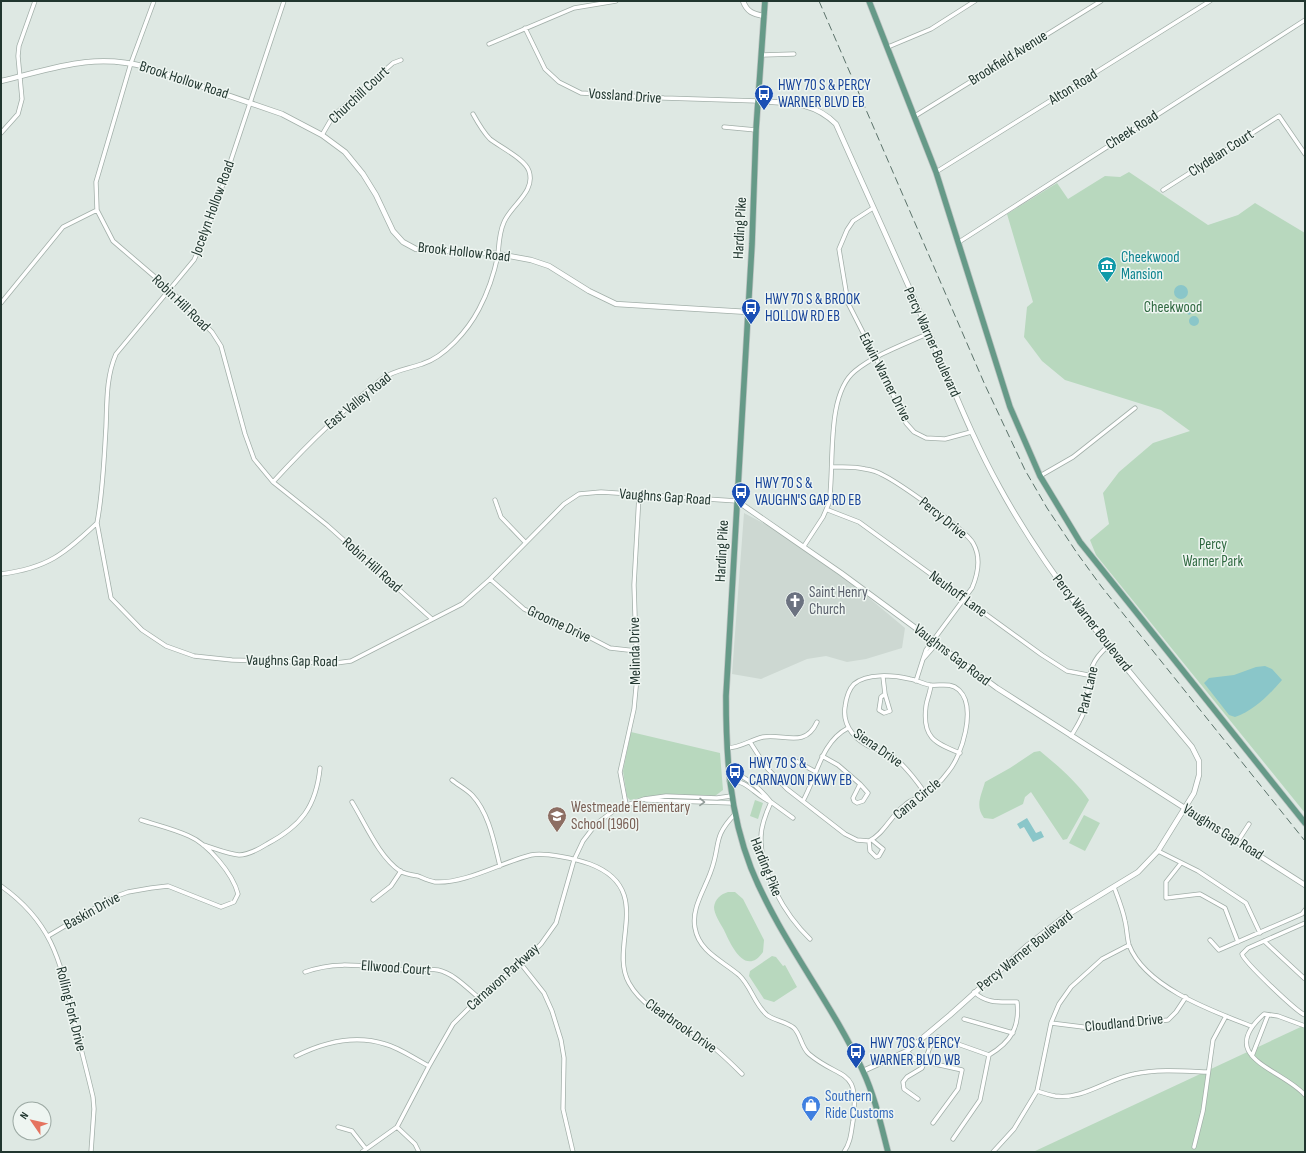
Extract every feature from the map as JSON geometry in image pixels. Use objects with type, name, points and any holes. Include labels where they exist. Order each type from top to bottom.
[{"type":"main road","name":"Harding Pike","points":[[765,1],[756,130],[748,312],[726,696],[726,748],[728,773],[732,803],[748,859],[765,898],[863,1072],[875,1103],[888,1152]]},
{"type":"main road","points":[[869,1],[936,172],[1010,407],[1040,476],[1080,542],[1305,823]]},
{"type":"street","points":[[1,133],[18,114],[22,99],[18,56],[19,46],[35,1]]},
{"type":"street","name":"Robin Hill Road","points":[[154,1],[131,63],[96,182],[97,210],[113,241],[169,289],[212,332],[221,346],[253,458],[273,482],[328,525],[432,619]]},
{"type":"street","name":"Jocelyn Hollow Road","points":[[97,523],[104,453],[108,387],[112,364],[116,354],[194,260],[207,232],[284,1]]},
{"type":"street","points":[[490,44],[574,8],[616,1]]},
{"type":"street","points":[[743,1],[745,8],[752,14],[764,16]]},
{"type":"street","points":[[888,47],[931,29],[975,1]]},
{"type":"street","name":"Brookfield Avenue","points":[[915,116],[1101,1]]},
{"type":"street","name":"Alton Road","points":[[936,172],[1210,1]]},
{"type":"street","name":"Cheek Road","points":[[959,242],[1305,20]]},
{"type":"street","name":"Vossland Drive","points":[[525,28],[545,69],[559,82],[581,93],[664,98],[758,101]]},
{"type":"street","points":[[762,55],[794,54]]},
{"type":"street","name":"Churchill Court","points":[[322,135],[333,116],[393,63],[401,60]]},
{"type":"street","name":"Brook Hollow Road","points":[[1,81],[88,61],[131,63],[250,102],[296,120],[322,135],[345,152],[363,174],[376,196],[393,231],[403,242],[416,249],[498,254],[531,260],[548,266],[589,291],[616,304],[748,312]]},
{"type":"street","name":"Percy Warner Boulevard","points":[[758,101],[804,105],[826,114],[836,124],[929,333],[971,432],[1000,489],[1033,544],[1068,596],[1192,747],[1199,761],[1199,775],[1194,792],[1186,808],[1158,852],[1138,872],[1064,917],[1028,945],[950,1015],[907,1051],[863,1072]]},
{"type":"street","name":"East Valley Road","points":[[273,482],[308,444],[344,410],[384,378],[394,372],[431,361],[456,340],[466,329],[479,309],[492,278],[498,254],[500,230],[510,210],[528,190],[531,181],[529,170],[524,163],[489,138],[473,114]]},
{"type":"street","name":"Clydelan Court","points":[[1163,190],[1279,116],[1305,154]]},
{"type":"street","points":[[724,127],[756,130]]},
{"type":"street","name":"Edwin Warner Drive","points":[[873,208],[853,221],[846,230],[839,249],[848,303],[876,358],[906,423],[914,432],[926,438],[945,439],[971,432]]},
{"type":"street","points":[[1,303],[63,227],[97,210]]},
{"type":"street","points":[[804,546],[828,510],[831,493],[835,409],[839,393],[854,371],[876,358],[929,333]]},
{"type":"street","points":[[1040,476],[1073,457],[1135,408]]},
{"type":"street","name":"Percy Drive","points":[[832,467],[863,468],[883,474],[963,532],[973,543],[978,559],[977,576],[965,599],[924,659],[916,681]]},
{"type":"street","name":"Vaughns Gap Road","points":[[97,523],[111,598],[142,630],[166,646],[194,656],[232,660],[336,663],[351,661],[462,604],[490,579],[564,504],[578,494],[601,492],[737,501],[804,546],[997,688],[1305,885]]},
{"type":"street","name":"Melinda Drive","points":[[626,804],[621,785],[620,768],[635,699],[637,677],[634,586],[639,495]]},
{"type":"street","points":[[495,500],[501,517],[525,542]]},
{"type":"street","name":"Neuhoff Lane","points":[[828,510],[859,522],[1017,638],[1061,667],[1068,671],[1088,675]]},
{"type":"street","points":[[1,574],[39,567],[64,553],[97,523]]},
{"type":"street","name":"Groome Drive","points":[[490,579],[524,609],[586,635],[610,648],[637,651]]},
{"type":"street","name":"Park Lane","points":[[1071,736],[1080,722],[1086,707],[1088,675],[1092,664],[1098,654],[1108,646]]},
{"type":"street","points":[[883,677],[885,694],[890,711],[882,713],[879,708],[881,697],[885,694]]},
{"type":"street","name":"Siena Drive","points":[[925,793],[913,776],[896,759],[889,754],[871,747],[855,736],[848,728],[845,718],[845,708],[851,688],[861,680],[883,677],[916,681],[930,685]]},
{"type":"street","points":[[930,685],[926,708],[926,724],[928,734],[939,745],[960,753]]},
{"type":"street","name":"Cana Circle","points":[[870,840],[902,807],[925,793],[946,775],[960,753],[966,727],[964,698],[961,692],[952,686],[930,685]]},
{"type":"street","points":[[726,748],[735,748],[767,736],[800,738],[810,732],[817,722]]},
{"type":"street","points":[[803,801],[822,756],[832,740],[848,728]]},
{"type":"street","points":[[750,742],[774,777],[845,834],[858,840],[870,840],[883,849],[883,852],[879,856],[871,852],[870,840]]},
{"type":"street","points":[[822,756],[838,765],[866,789],[868,792],[863,801],[858,804],[852,798],[860,784]]},
{"type":"street","points":[[794,760],[816,772]]},
{"type":"street","points":[[200,844],[238,855],[246,854],[286,834],[298,824],[307,813],[317,784],[320,768]]},
{"type":"street","points":[[728,773],[736,774],[745,778],[771,802],[793,818]]},
{"type":"street","points":[[452,780],[477,800],[488,822],[500,866]]},
{"type":"street","points":[[729,781],[736,780],[742,782],[765,800],[771,802]]},
{"type":"street","name":"Carnavon Parkway","points":[[362,1152],[397,1127],[429,1066],[454,1024],[478,997],[494,983],[521,964],[541,944],[556,923],[574,860],[583,841],[596,824],[612,811],[626,804],[635,802],[666,796],[717,798],[731,796]]},
{"type":"street","name":"Carnavon Parkway","points":[[635,802],[652,800],[732,803]]},
{"type":"street","name":"Clearbrook Drive","points":[[352,802],[381,851],[401,871],[435,882],[466,878],[536,854],[591,864],[606,873],[616,881],[622,892],[628,919],[624,957],[629,983],[640,998],[660,1014],[702,1040],[742,1074]]},
{"type":"street","points":[[771,802],[761,835],[765,860],[774,886],[785,908],[796,925],[810,938]]},
{"type":"street","points":[[735,814],[723,827],[718,839],[712,869],[695,913],[694,923],[696,933],[709,952],[745,981],[766,1014],[794,1028],[808,1054],[840,1072],[851,1083],[855,1092],[855,1100],[850,1141],[844,1152]]},
{"type":"street","name":"Baskin Drive","points":[[48,936],[114,897],[128,892],[168,886],[221,907],[234,902],[238,894],[236,884],[227,870],[200,844],[190,836],[141,820]]},
{"type":"street","points":[[1238,841],[1249,824]]},
{"type":"street","points":[[1158,852],[1198,871],[1246,903],[1260,933]]},
{"type":"street","points":[[1181,863],[1166,882],[1166,898],[1200,894],[1225,908],[1238,942]]},
{"type":"street","points":[[373,900],[391,886],[401,871]]},
{"type":"street","name":"Rolling Fork Drive","points":[[1,886],[27,907],[38,919],[48,936],[61,966],[93,1096],[94,1110],[91,1152]]},
{"type":"street","points":[[1114,887],[1125,920],[1129,945],[1142,967],[1159,981],[1186,996],[1226,1016],[1251,1026]]},
{"type":"street","points":[[1210,940],[1219,950],[1302,914],[1305,910]]},
{"type":"street","points":[[1305,923],[1286,930],[1244,951],[1243,958],[1289,1003],[1305,1015]]},
{"type":"street","points":[[1264,941],[1305,979]]},
{"type":"street","points":[[993,1152],[1014,1129],[1037,1091],[1051,1023],[1059,1004],[1071,987],[1102,959],[1129,945]]},
{"type":"street","name":"Ellwood Court","points":[[306,972],[329,966],[347,964],[388,969],[439,970],[457,980],[478,997]]},
{"type":"street","points":[[521,964],[544,993],[552,1011],[561,1040],[564,1058],[563,1109],[573,1152]]},
{"type":"street","points":[[953,1139],[980,1100],[989,1055],[1002,1047],[1013,1033],[1018,1021],[1017,1002],[990,1002],[980,998],[974,992]]},
{"type":"street","name":"Cloudland Drive","points":[[1051,1023],[1091,1028],[1168,1020],[1176,1012],[1186,996]]},
{"type":"street","points":[[1305,1026],[1278,1016],[1264,1014],[1251,1026],[1245,1043],[1248,1053],[1298,1087],[1305,1096]]},
{"type":"street","points":[[1252,1056],[1268,1015]]},
{"type":"street","points":[[1194,1147],[1203,1111],[1214,1040],[1226,1016]]},
{"type":"street","points":[[964,1019],[1013,1033]]},
{"type":"street","points":[[918,1099],[904,1089],[903,1085],[907,1077],[922,1068],[930,1047],[938,1037],[989,1055]]},
{"type":"street","points":[[296,1056],[315,1046],[339,1040],[360,1039],[385,1044],[429,1066]]},
{"type":"street","points":[[907,1051],[908,1055],[916,1060],[962,1070],[958,1089],[933,1123]]},
{"type":"street","points":[[1037,1091],[1055,1096],[1069,1096],[1082,1094],[1108,1081],[1134,1073],[1181,1071],[1208,1072]]},
{"type":"street","points":[[338,1126],[352,1131],[366,1149]]},
{"type":"street","points":[[397,1127],[415,1144],[419,1152]]},
{"type":"shaded area","points":[[744,513],[780,532],[862,592],[905,628],[902,648],[866,659],[847,662],[826,656],[807,659],[761,679],[732,674]]},
{"type":"green space","points":[[1129,172],[1208,225],[1238,215],[1255,203],[1305,233],[1305,813],[1096,555],[1090,540],[1109,524],[1103,493],[1119,472],[1153,443],[1190,431],[1161,410],[1065,380],[1042,361],[1024,337],[1027,307],[1033,302],[1007,214],[1057,183],[1068,199],[1105,176],[1120,177]]},
{"type":"green space","points":[[631,732],[720,753],[723,790],[715,796],[666,794],[630,800],[627,797],[623,771]]},
{"type":"green space","points":[[1040,751],[1073,780],[1089,800],[1067,839],[1063,840],[1031,792],[1025,797],[1023,804],[993,819],[984,818],[981,814],[979,805],[985,782],[1034,752]]},
{"type":"green space","points":[[755,800],[763,803],[758,819],[750,816]]},
{"type":"green space","points":[[1084,815],[1100,823],[1085,851],[1069,843]]},
{"type":"green space","points":[[728,892],[735,892],[743,899],[764,940],[763,952],[756,959],[750,961],[744,960],[739,956],[734,950],[716,916],[714,907],[717,899]]},
{"type":"green space","points":[[772,956],[776,957],[783,966],[785,965],[797,987],[774,1002],[764,999],[749,976],[750,971]]},
{"type":"green space","points":[[1305,1025],[1305,1152],[1033,1152]]},
{"type":"water","points":[[1181,285],[1186,287],[1188,292],[1186,297],[1181,299],[1176,297],[1174,292],[1176,287]]},
{"type":"water","points":[[1185,302],[1192,307],[1193,312],[1189,315],[1184,311]]},
{"type":"water","points":[[1192,316],[1196,316],[1199,321],[1196,326],[1192,326],[1189,323],[1189,319]]},
{"type":"water","points":[[1265,666],[1272,669],[1282,680],[1267,696],[1249,711],[1235,717],[1229,715],[1204,683],[1209,678],[1234,675],[1256,667]]},
{"type":"water","points":[[1027,818],[1036,833],[1041,831],[1044,837],[1033,842],[1024,827],[1020,829],[1017,824]]},
{"type":"railway","points":[[819,1],[985,385],[1025,470],[1047,508],[1101,586],[1305,841]]},
{"type":"place","name":"HWY 70 S & PERCY WARNER BLVD EB","points":[[764,111]]},
{"type":"place","name":"Cheekwood Mansion","points":[[1107,283]]},
{"type":"place","name":"HWY 70 S & BROOK HOLLOW RD EB","points":[[751,325]]},
{"type":"place","name":"HWY 70 S & VAUGHN'S GAP RD EB","points":[[741,509]]},
{"type":"place","name":"Saint Henry Church","points":[[795,618]]},
{"type":"place","name":"HWY 70 S & CARNAVON PKWY EB","points":[[735,789]]},
{"type":"place","name":"Westmeade Elementary School (1960)","points":[[557,833]]},
{"type":"place","name":"HWY 70S & PERCY WARNER BLVD WB","points":[[856,1069]]},
{"type":"place","name":"Southern Ride Customs","points":[[811,1122]]},
{"type":"park label","name":"Cheekwood","points":[[1173,307]]},
{"type":"park label","name":"Percy Warner Park","points":[[1213,552]]}]
